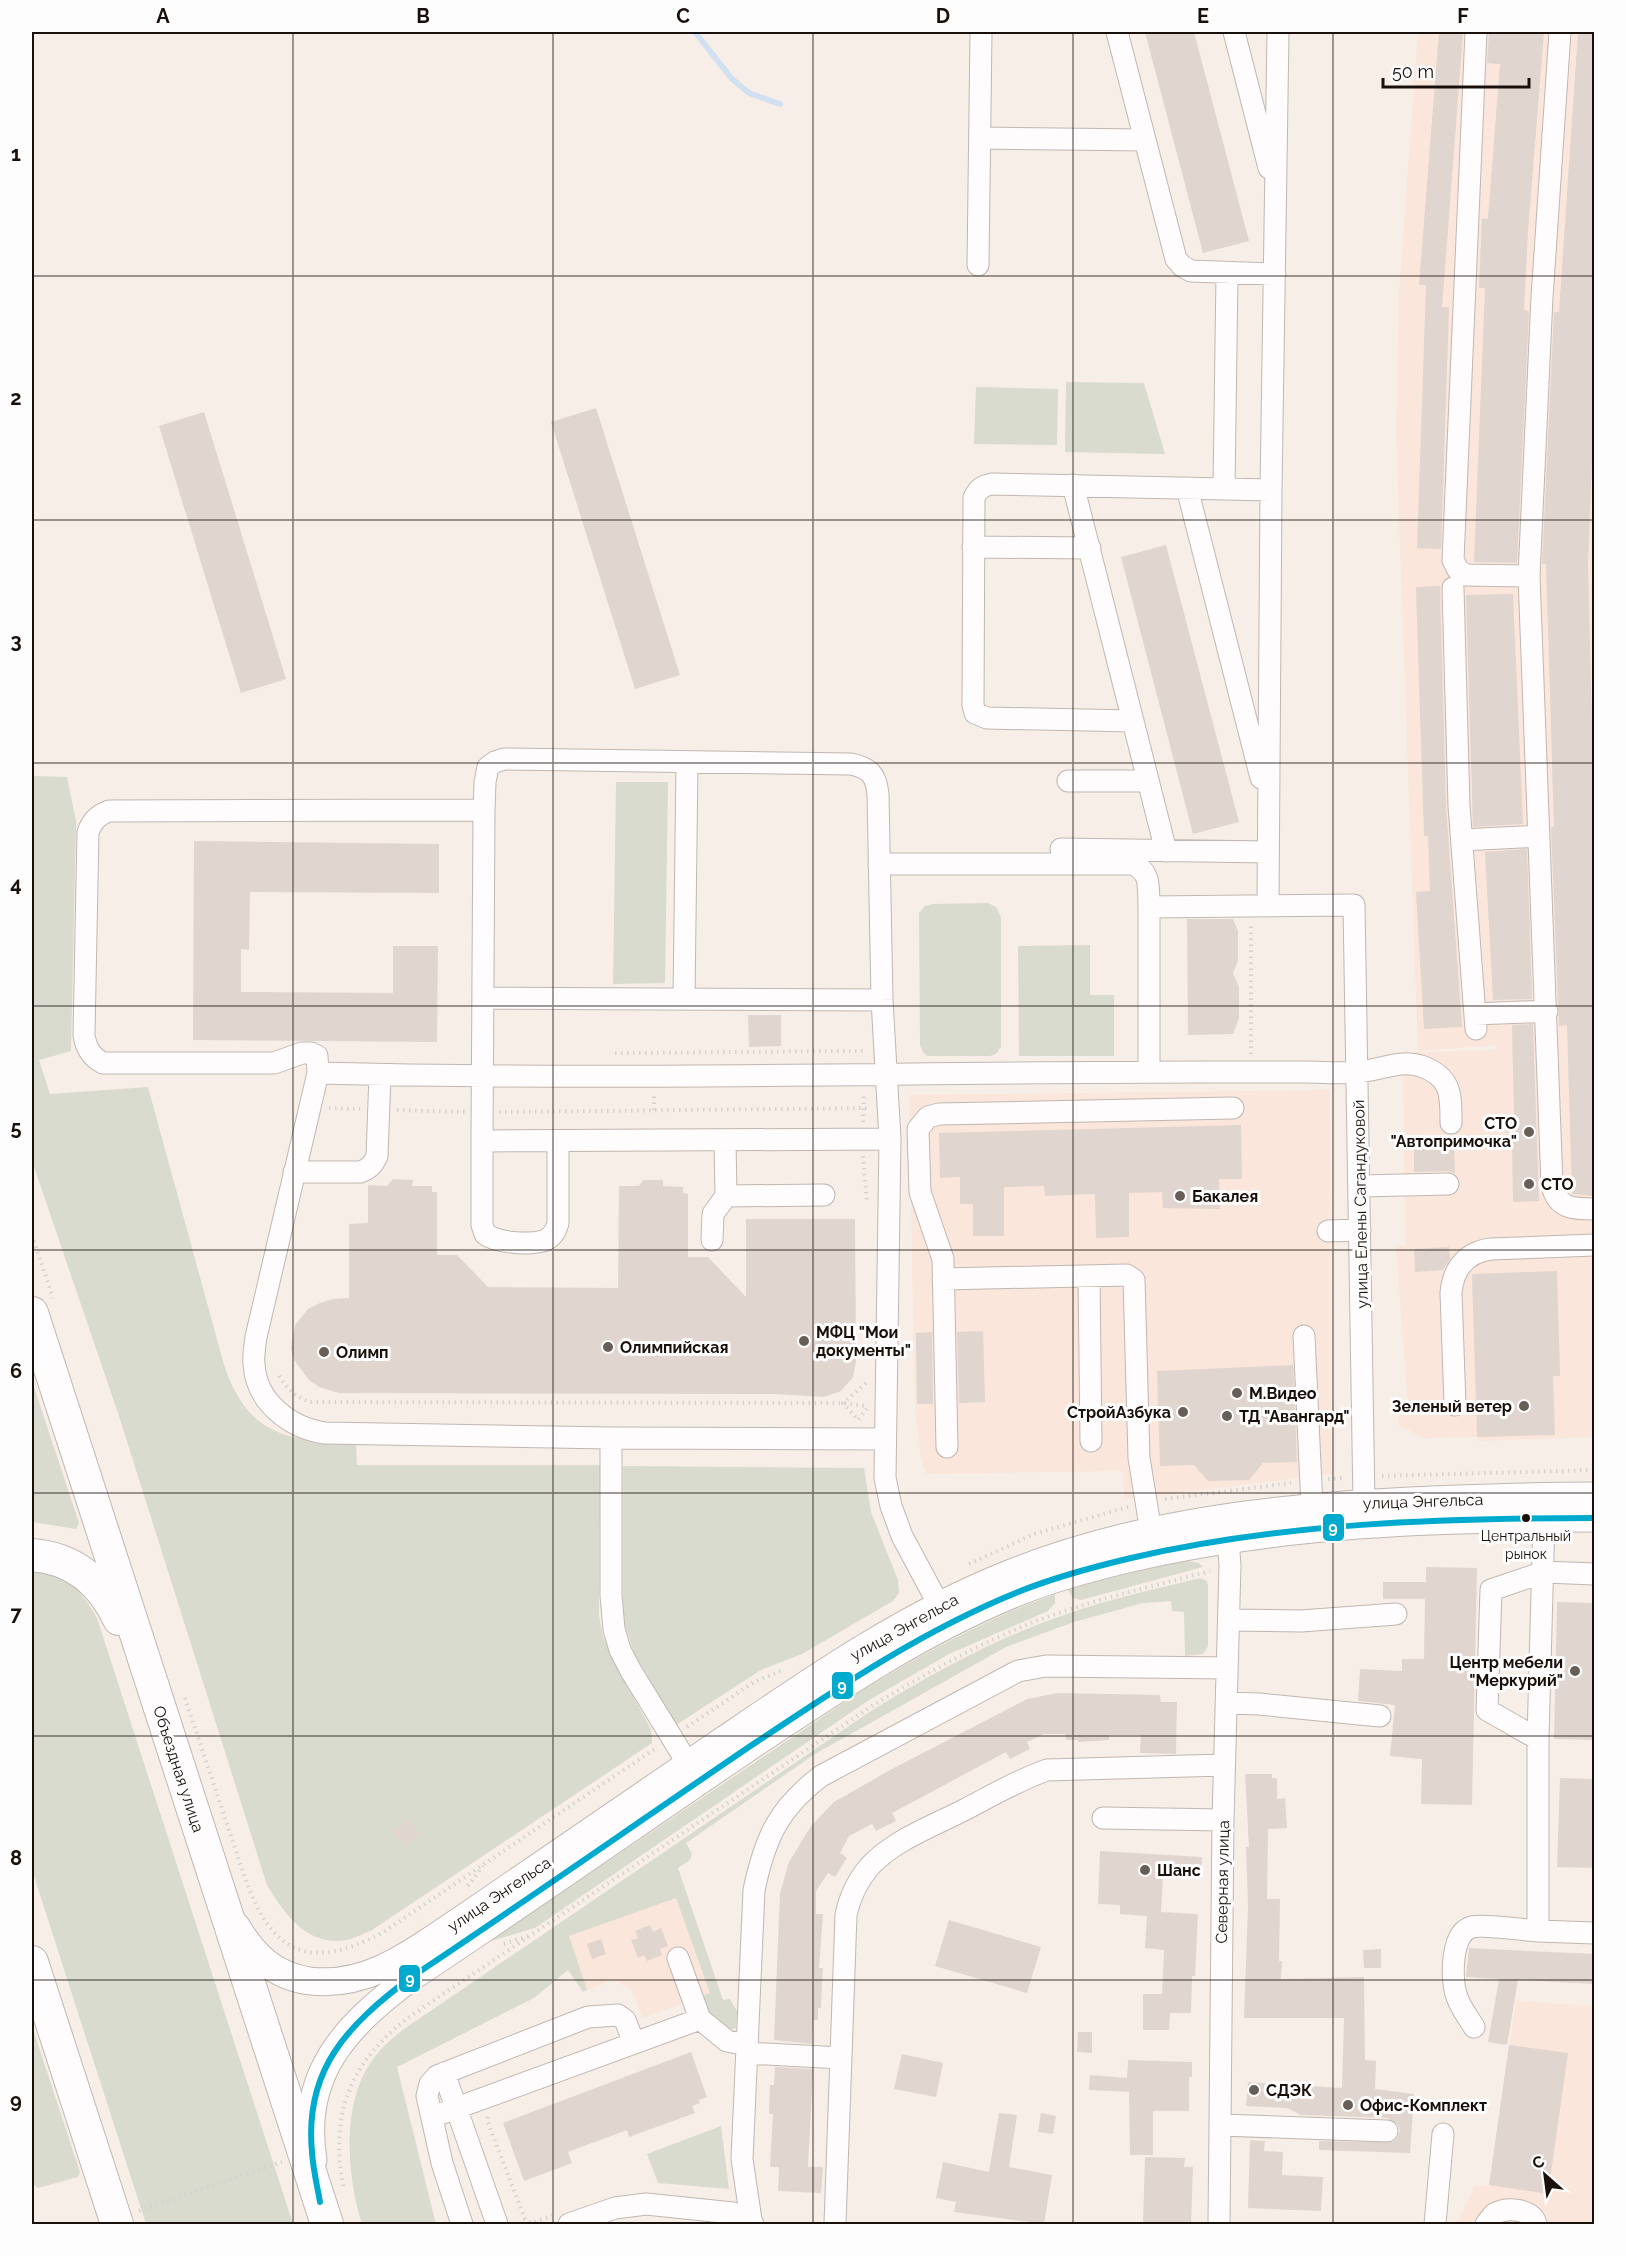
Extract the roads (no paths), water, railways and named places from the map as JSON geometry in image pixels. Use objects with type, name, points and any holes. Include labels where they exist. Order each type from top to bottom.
[{"type":"highway","name":"Объездная улица","points":[[42,1306],[162,1716],[308,2153],[331,2207]]},
{"type":"highway","points":[[32,1555],[56,1558],[78,1569],[92,1579],[103,1592],[117,1615],[162,1716]]},
{"type":"highway","points":[[32,1962],[115,2222]]},
{"type":"main road","name":"улица Энгельса","points":[[944,1615],[976,1588],[1050,1559],[1091,1546],[1151,1532],[1226,1529],[1364,1514],[1544,1507],[1594,1496]]},
{"type":"main road","name":"улица Энгельса","points":[[1544,1507],[1594,1518]]},
{"type":"main road","name":"улица Энгельса","points":[[308,2153],[312,2116],[320,2077],[340,2042],[370,2009],[694,1773],[840,1663],[944,1615],[1067,1575],[1155,1553],[1226,1529]]},
{"type":"main road","name":"улица Энгельса","points":[[224,1906],[254,1953],[264,1963],[279,1972],[318,1982],[354,1979],[397,1962],[694,1773]]},
{"type":"street","points":[[978,265],[981,32]]},
{"type":"street","points":[[1117,32],[1176,259],[1191,271],[1275,274]]},
{"type":"street","points":[[1234,32],[1276,197]]},
{"type":"street","points":[[1149,907],[1259,910],[1268,852],[1278,32]]},
{"type":"street","points":[[1476,32],[1453,560],[1458,570],[1466,575],[1529,576]]},
{"type":"street","points":[[1560,32],[1542,297],[1529,576],[1554,1194],[1562,1204],[1573,1209],[1594,1209]]},
{"type":"street","points":[[980,138],[1144,140]]},
{"type":"street","points":[[1224,489],[1227,273]]},
{"type":"street","points":[[1133,721],[987,718],[975,713],[973,705],[973,547],[976,492],[983,486],[992,484],[1271,490]]},
{"type":"street","points":[[1073,485],[1166,851]]},
{"type":"street","points":[[1187,488],[1268,806]]},
{"type":"street","points":[[973,547],[1090,548]]},
{"type":"street","points":[[1453,588],[1462,840],[1476,1021],[1547,1011]]},
{"type":"street","points":[[558,1141],[558,1223],[556,1231],[542,1242],[499,1241],[485,1234],[482,1226],[484,810],[488,767],[504,759],[851,764],[864,767],[873,774],[877,783],[882,1000],[890,1139],[885,1478],[895,1521],[944,1615]]},
{"type":"street","points":[[684,999],[687,762]]},
{"type":"street","points":[[1068,781],[1148,781]]},
{"type":"street","points":[[484,810],[109,811],[99,815],[91,824],[88,832],[84,1035],[89,1052],[103,1063],[274,1063],[311,1053],[317,1056],[318,1073],[256,1337],[254,1364],[260,1388],[268,1401],[296,1425],[325,1433],[611,1438],[885,1439]]},
{"type":"street","points":[[1462,840],[1539,836]]},
{"type":"street","points":[[1061,849],[1268,852]]},
{"type":"street","points":[[879,864],[1132,864],[1139,867],[1148,879],[1149,1072]]},
{"type":"street","name":"улица Елены Сагандуковой","points":[[1259,910],[1354,905],[1364,1514]]},
{"type":"street","points":[[483,998],[882,1000]]},
{"type":"street","points":[[318,1073],[483,1077],[887,1076],[1358,1072],[1403,1064],[1421,1066],[1441,1077],[1448,1085],[1451,1097],[1451,1123]]},
{"type":"street","points":[[294,1172],[360,1172],[367,1170],[373,1164],[377,1156],[380,1075]]},
{"type":"street","points":[[947,1447],[943,1279],[940,1247],[923,1203],[919,1182],[918,1129],[928,1118],[939,1114],[1233,1108]]},
{"type":"street","points":[[482,1141],[890,1139]]},
{"type":"street","points":[[712,1240],[712,1214],[726,1196],[725,1140]]},
{"type":"street","points":[[1360,1186],[1448,1184]]},
{"type":"street","points":[[726,1196],[824,1195]]},
{"type":"street","points":[[1328,1231],[1360,1230]]},
{"type":"street","points":[[1455,1405],[1451,1293],[1452,1282],[1461,1262],[1479,1251],[1491,1249],[1594,1245]]},
{"type":"street","points":[[943,1279],[1127,1275],[1134,1280],[1140,1458],[1151,1532]]},
{"type":"street","points":[[1089,1276],[1091,1442]]},
{"type":"street","points":[[1304,1336],[1313,1518]]},
{"type":"street","points":[[611,1438],[610,1596],[614,1629],[620,1650],[631,1671],[670,1738],[694,1773]]},
{"type":"street","points":[[1538,1931],[1538,1740],[1544,1507]]},
{"type":"street","name":"Северная улица","points":[[1219,2224],[1223,1820],[1229,1620],[1226,1529]]},
{"type":"street","points":[[1538,1740],[1487,1710],[1491,1590],[1544,1572],[1594,1574]]},
{"type":"street","points":[[1229,1620],[1319,1620],[1396,1614]]},
{"type":"street","points":[[752,2222],[742,2159],[754,1890],[759,1866],[773,1827],[802,1791],[821,1776],[1018,1671],[1046,1666],[1227,1668]]},
{"type":"street","points":[[1226,1703],[1380,1716]]},
{"type":"street","points":[[835,2224],[846,1915],[854,1889],[862,1876],[879,1858],[919,1832],[1020,1781],[1047,1770],[1224,1765]]},
{"type":"street","points":[[1103,1818],[1223,1820]]},
{"type":"street","points":[[1474,2028],[1456,1995],[1455,1951],[1459,1935],[1473,1926],[1594,1933]]},
{"type":"street","points":[[678,1958],[700,2019],[727,2041],[747,2049],[841,2058]]},
{"type":"street","points":[[32,1993],[59,2047]]},
{"type":"street","points":[[462,2224],[442,2163],[427,2096],[430,2084],[437,2076],[588,2016],[618,2015],[625,2020],[634,2043]]},
{"type":"street","points":[[432,2117],[700,2019]]},
{"type":"street","points":[[444,2073],[497,2224]]},
{"type":"street","points":[[1220,2126],[1388,2131]]},
{"type":"street","points":[[1435,2224],[1443,2134]]},
{"type":"street","points":[[563,2219],[646,2204],[733,2212],[752,2222]]},
{"type":"street","points":[[1486,2224],[1494,2214],[1507,2210],[1529,2213],[1536,2224]]},
{"type":"waterway","points":[[695,32],[732,79],[749,93],[780,104]]},
{"type":"place","name":"СТО \"Автопримочка\"","points":[[1529,1132]]},
{"type":"place","name":"СТО","points":[[1529,1184]]},
{"type":"place","name":"Бакалея","points":[[1180,1196]]},
{"type":"place","name":"МФЦ \"Мои документы\"","points":[[804,1341]]},
{"type":"place","name":"Олимпийская","points":[[608,1347]]},
{"type":"place","name":"Олимп","points":[[324,1352]]},
{"type":"place","name":"М.Видео","points":[[1237,1393]]},
{"type":"place","name":"Зеленый ветер","points":[[1524,1406]]},
{"type":"place","name":"СтройАзбука","points":[[1183,1412]]},
{"type":"place","name":"ТД \"Авангард\"","points":[[1227,1416]]},
{"type":"place","name":"Центральный рынок","points":[[1526,1518]]},
{"type":"place","name":"Центр мебели \"Меркурий\"","points":[[1575,1671]]},
{"type":"place","name":"Шанс","points":[[1145,1870]]},
{"type":"place","name":"СДЭК","points":[[1254,2090]]},
{"type":"place","name":"Офис-Комплект","points":[[1348,2105]]}]
